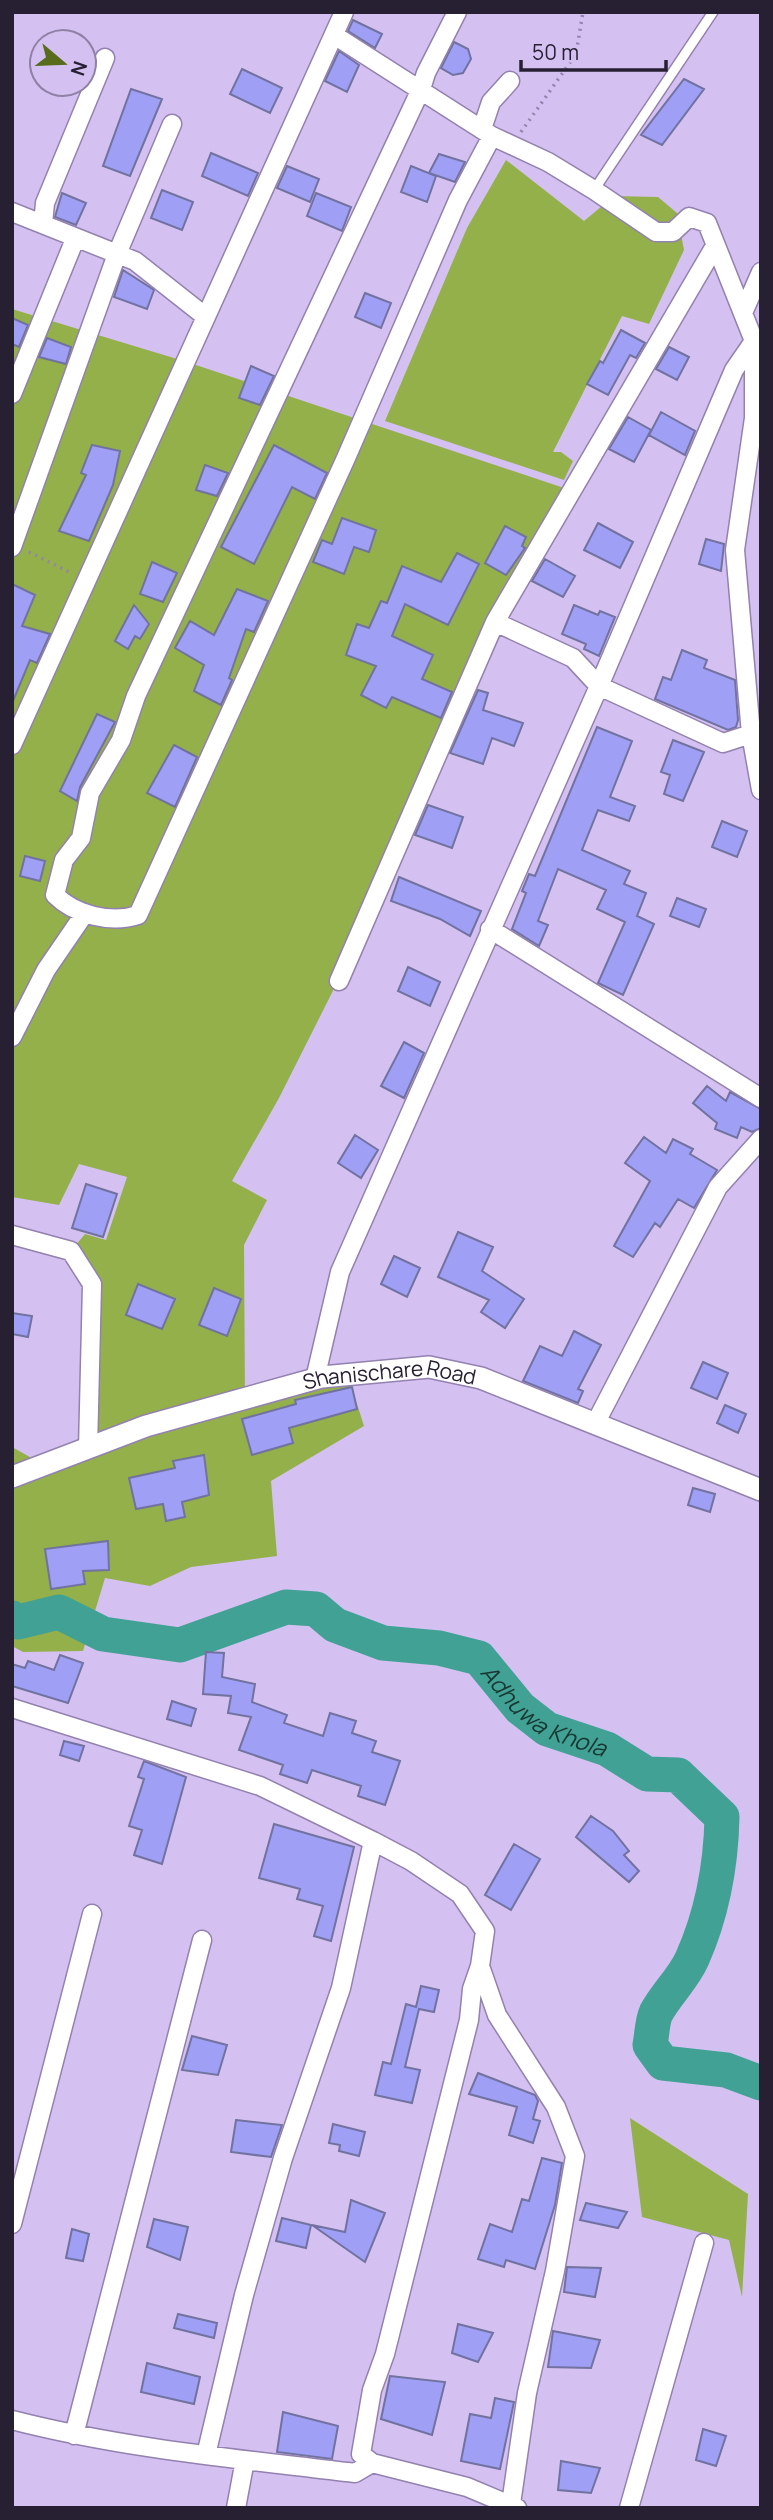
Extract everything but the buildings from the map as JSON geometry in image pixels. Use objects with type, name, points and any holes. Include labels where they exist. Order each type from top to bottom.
[{"type":"street","points":[[12,745],[344,12]]},
{"type":"street","points":[[457,12],[426,73],[421,89],[136,696],[121,740],[90,793],[81,838],[64,860],[55,895],[69,909],[125,919],[138,915],[245,684],[458,200],[487,132],[491,102],[510,81]]},
{"type":"street","points":[[334,35],[487,132],[594,190],[656,232],[673,232],[689,217],[707,223],[754,341],[758,419],[735,550],[751,734],[761,790]]},
{"type":"street","points":[[43,224],[45,203],[105,58]]},
{"type":"street","points":[[13,546],[117,254],[172,124]]},
{"type":"street","points":[[12,212],[135,261],[206,317]]},
{"type":"street","points":[[12,394],[75,239]]},
{"type":"street","points":[[339,981],[495,622],[715,246]]},
{"type":"street","points":[[743,313],[761,272]]},
{"type":"street","points":[[315,1379],[340,1272],[599,686],[734,370],[754,341]]},
{"type":"street","points":[[495,622],[573,658],[599,686],[723,743],[751,734]]},
{"type":"street","points":[[12,1037],[46,970],[85,913]]},
{"type":"street","points":[[490,929],[761,1098]]},
{"type":"street","points":[[595,1424],[718,1187],[761,1139]]},
{"type":"street","points":[[12,1235],[71,1251],[92,1284],[88,1449]]},
{"type":"street","name":"Shanischare Road","points":[[12,1477],[146,1426],[315,1379],[429,1367],[481,1378],[761,1490]]},
{"type":"street","points":[[12,1708],[260,1786],[373,1840],[460,1894],[485,1931],[480,1966],[472,1989],[469,2020],[385,2354],[369,2403],[360,2454],[372,2463],[467,2487],[514,2506],[527,2393],[555,2271],[575,2156],[556,2107],[497,2015],[480,1966]]},
{"type":"street","points":[[206,2455],[244,2295],[295,2116],[341,1988],[373,1840]]},
{"type":"street","points":[[12,2224],[92,1914]]},
{"type":"street","points":[[74,2435],[202,1940]]},
{"type":"street","points":[[629,2508],[705,2244]]},
{"type":"street","points":[[12,2420],[74,2435],[245,2460],[355,2473],[372,2463]]},
{"type":"street","points":[[236,2508],[245,2460]]},
{"type":"lane","points":[[594,190],[713,12]]},
{"type":"path","points":[[512,144],[576,54],[583,12]]},
{"type":"path","points":[[13,546],[87,581]]},
{"type":"green space","points":[[506,160],[584,221],[614,196],[658,197],[677,213],[684,250],[649,324],[622,316],[553,452],[561,452],[573,461],[564,480],[385,421],[467,228]]},
{"type":"green space","points":[[12,309],[187,362],[570,490],[495,622],[352,953],[279,1098],[232,1181],[267,1200],[244,1245],[245,1398],[351,1385],[364,1426],[271,1481],[277,1556],[191,1567],[150,1586],[105,1578],[83,1651],[23,1652],[12,1646],[12,1447],[37,1461],[88,1449],[92,1284],[71,1251],[85,1234],[106,1240],[127,1177],[79,1164],[59,1205],[12,1197]]},
{"type":"green space","points":[[630,2118],[748,2194],[742,2297],[729,2240],[642,2217]]},
{"type":"waterway","name":"Adhuwa Khola","points":[[12,1618],[18,1622],[59,1612],[103,1634],[180,1645],[286,1607],[316,1609],[335,1625],[383,1643],[439,1648],[479,1658],[520,1708],[547,1729],[607,1749],[647,1774],[678,1775],[722,1817],[720,1854],[710,1907],[699,1942],[688,1966],[656,2013],[650,2045],[663,2063],[726,2070],[761,2083]]}]
